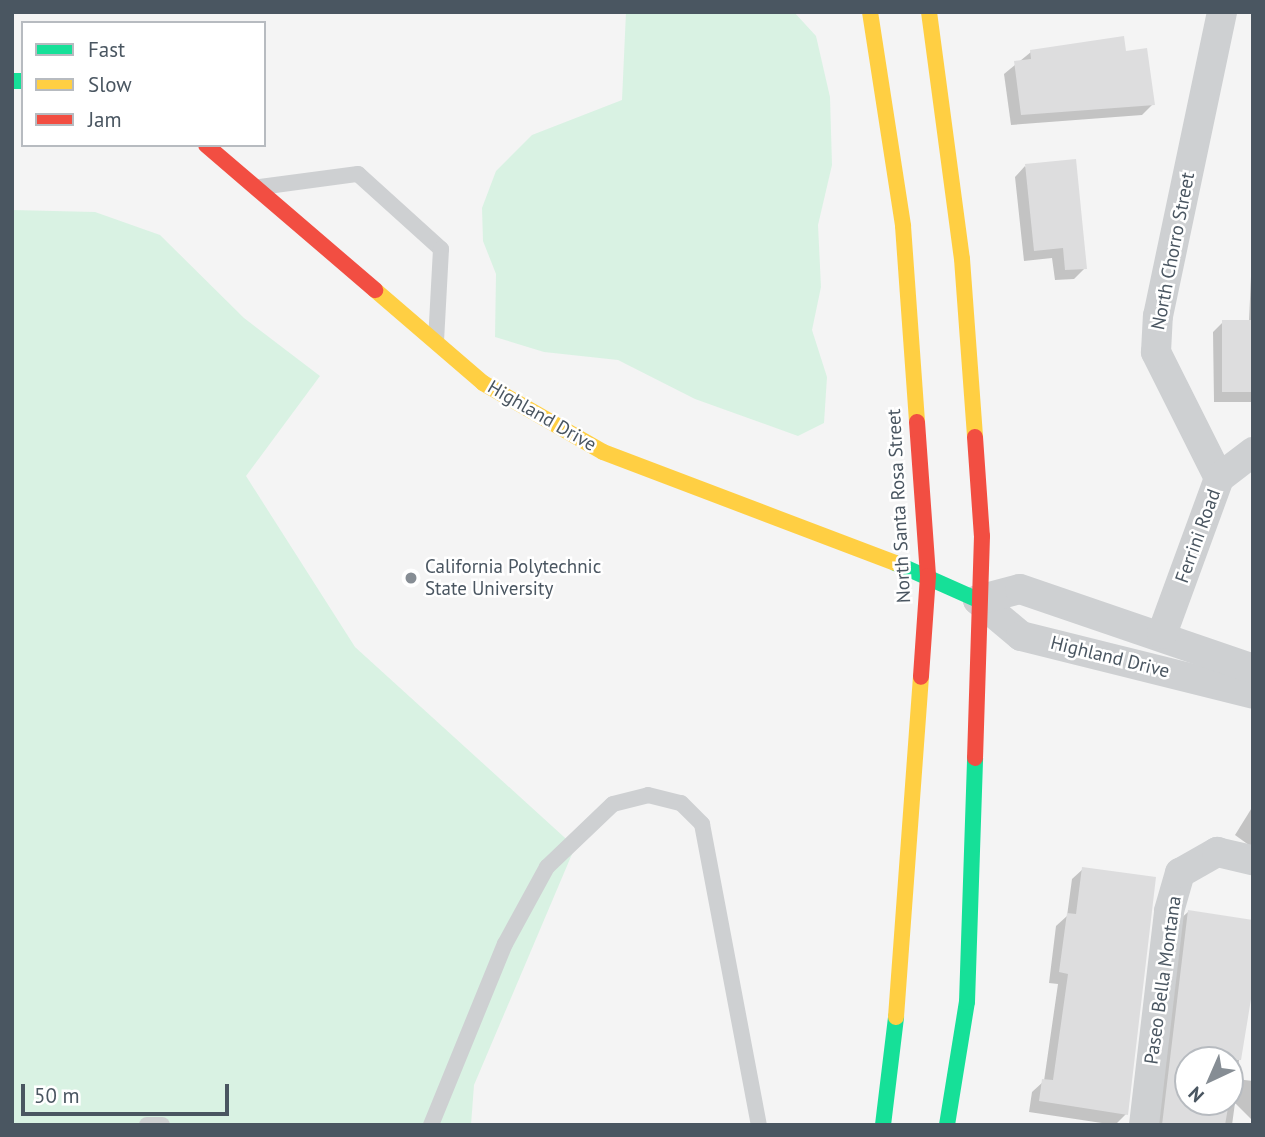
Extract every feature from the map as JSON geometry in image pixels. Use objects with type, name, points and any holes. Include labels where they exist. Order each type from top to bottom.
[{"type":"main road","name":"North Santa Rosa Street","points":[[870,12],[902,226],[928,576],[903,953],[883,1125]]},
{"type":"main road","points":[[929,12],[962,259],[982,536],[967,1002],[947,1125]]},
{"type":"main road","name":"Highland Drive","points":[[209,147],[260,187],[483,383],[603,452],[928,576],[978,600]]},
{"type":"street","name":"North Chorro Street","points":[[1219,478],[1156,352],[1157,316],[1222,12]]},
{"type":"street","name":"Ferrini Road","points":[[1162,634],[1219,478],[1253,452]]},
{"type":"street","name":"Highland Drive","points":[[978,600],[1020,589],[1162,634],[1253,669]]},
{"type":"street","name":"Highland Drive","points":[[978,600],[1021,636],[1253,694]]},
{"type":"street","name":"Paseo Bella Montana","points":[[1144,1125],[1169,911],[1180,873],[1217,852],[1253,860]]},
{"type":"lane","points":[[260,187],[358,174],[442,250],[436,343]]},
{"type":"lane","points":[[431,1125],[505,944],[547,867],[613,804],[648,795],[681,803],[702,824],[759,1125]]},
{"type":"lane","points":[[147,1125],[162,1125]]},
{"type":"green space","points":[[626,12],[794,12],[816,36],[830,97],[832,165],[818,225],[821,287],[812,330],[827,377],[824,423],[798,436],[695,399],[618,360],[544,352],[495,337],[496,274],[483,241],[482,208],[496,171],[532,135],[622,100]]},
{"type":"green space","points":[[12,210],[95,212],[160,235],[244,318],[320,376],[246,476],[355,647],[575,847],[474,1085],[471,1125],[12,1125]]},
{"type":"building","points":[[1124,36],[1126,51],[1147,48],[1155,105],[1021,115],[1014,61],[1031,59],[1030,50]]},
{"type":"building","points":[[1076,159],[1087,269],[1065,270],[1063,248],[1034,251],[1025,164]]},
{"type":"building","points":[[1222,320],[1253,320],[1253,392],[1222,392]]},
{"type":"building","points":[[1082,867],[1156,877],[1128,1115],[1039,1101],[1042,1079],[1053,1080],[1068,974],[1059,972],[1067,913],[1076,914]]},
{"type":"building","points":[[1188,910],[1253,920],[1253,987],[1243,1046],[1174,1046],[1174,1116],[1227,1116],[1225,1125],[1162,1125]]},
{"type":"traffic: fast","points":[[12,81],[21,81]]},
{"type":"traffic: fast","points":[[895,563],[978,600]]},
{"type":"traffic: fast","points":[[947,1125],[967,1002],[975,758]]},
{"type":"traffic: fast","points":[[883,1125],[896,1017]]},
{"type":"traffic: slow","points":[[870,12],[903,226],[917,422]]},
{"type":"traffic: slow","points":[[929,12],[962,259],[975,437]]},
{"type":"traffic: slow","points":[[375,290],[483,383],[603,452],[895,563]]},
{"type":"traffic: slow","points":[[896,1017],[921,677]]},
{"type":"traffic: jam","points":[[208,147],[375,290]]},
{"type":"traffic: jam","points":[[917,422],[928,576],[921,677]]},
{"type":"traffic: jam","points":[[975,437],[982,536],[975,758]]},
{"type":"place","name":"California Polytechnic State University","points":[[411,578]]}]
